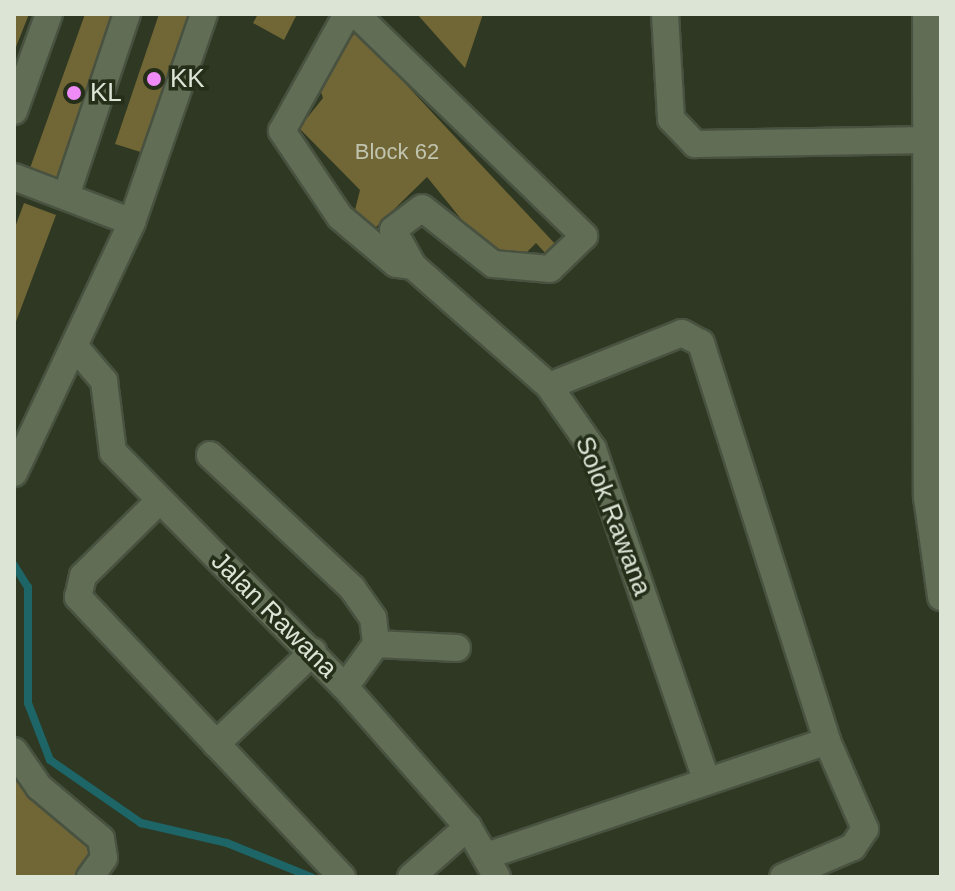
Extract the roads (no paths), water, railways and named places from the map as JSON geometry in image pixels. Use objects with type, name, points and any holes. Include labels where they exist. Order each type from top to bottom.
[{"type":"street","points":[[14,111],[49,14]]},
{"type":"street","points":[[66,196],[127,14]]},
{"type":"street","points":[[14,473],[132,222],[204,14]]},
{"type":"street","points":[[665,14],[671,119],[695,144],[929,140]]},
{"type":"street","points":[[926,14],[929,140],[927,497],[941,597]]},
{"type":"street","name":"Solok Rawana","points":[[384,240],[413,210],[431,210],[484,260],[545,271],[584,236],[357,15],[345,18],[282,131],[340,217],[384,240],[549,386],[593,449],[706,779]]},
{"type":"street","points":[[14,177],[132,222]]},
{"type":"street","points":[[549,386],[682,333],[697,336],[827,741],[864,837],[783,877]]},
{"type":"street","name":"Jalan Rawana","points":[[75,347],[104,381],[113,452],[313,652],[468,827],[493,866]]},
{"type":"street","points":[[210,455],[352,588],[373,618],[376,644],[345,687]]},
{"type":"street","points":[[159,501],[83,576],[78,597],[342,877]]},
{"type":"street","points":[[376,644],[457,648]]},
{"type":"street","points":[[216,744],[313,652]]},
{"type":"street","points":[[493,866],[706,779],[827,741]]},
{"type":"street","points":[[14,751],[39,787],[101,839],[104,858],[90,877]]},
{"type":"street","points":[[411,877],[468,827]]},
{"type":"waterway","points":[[14,565],[28,587],[28,703],[50,760],[141,823],[227,843],[311,877]]},
{"type":"place","name":"KK","points":[[154,79]]},
{"type":"place","name":"KL","points":[[74,93]]}]
